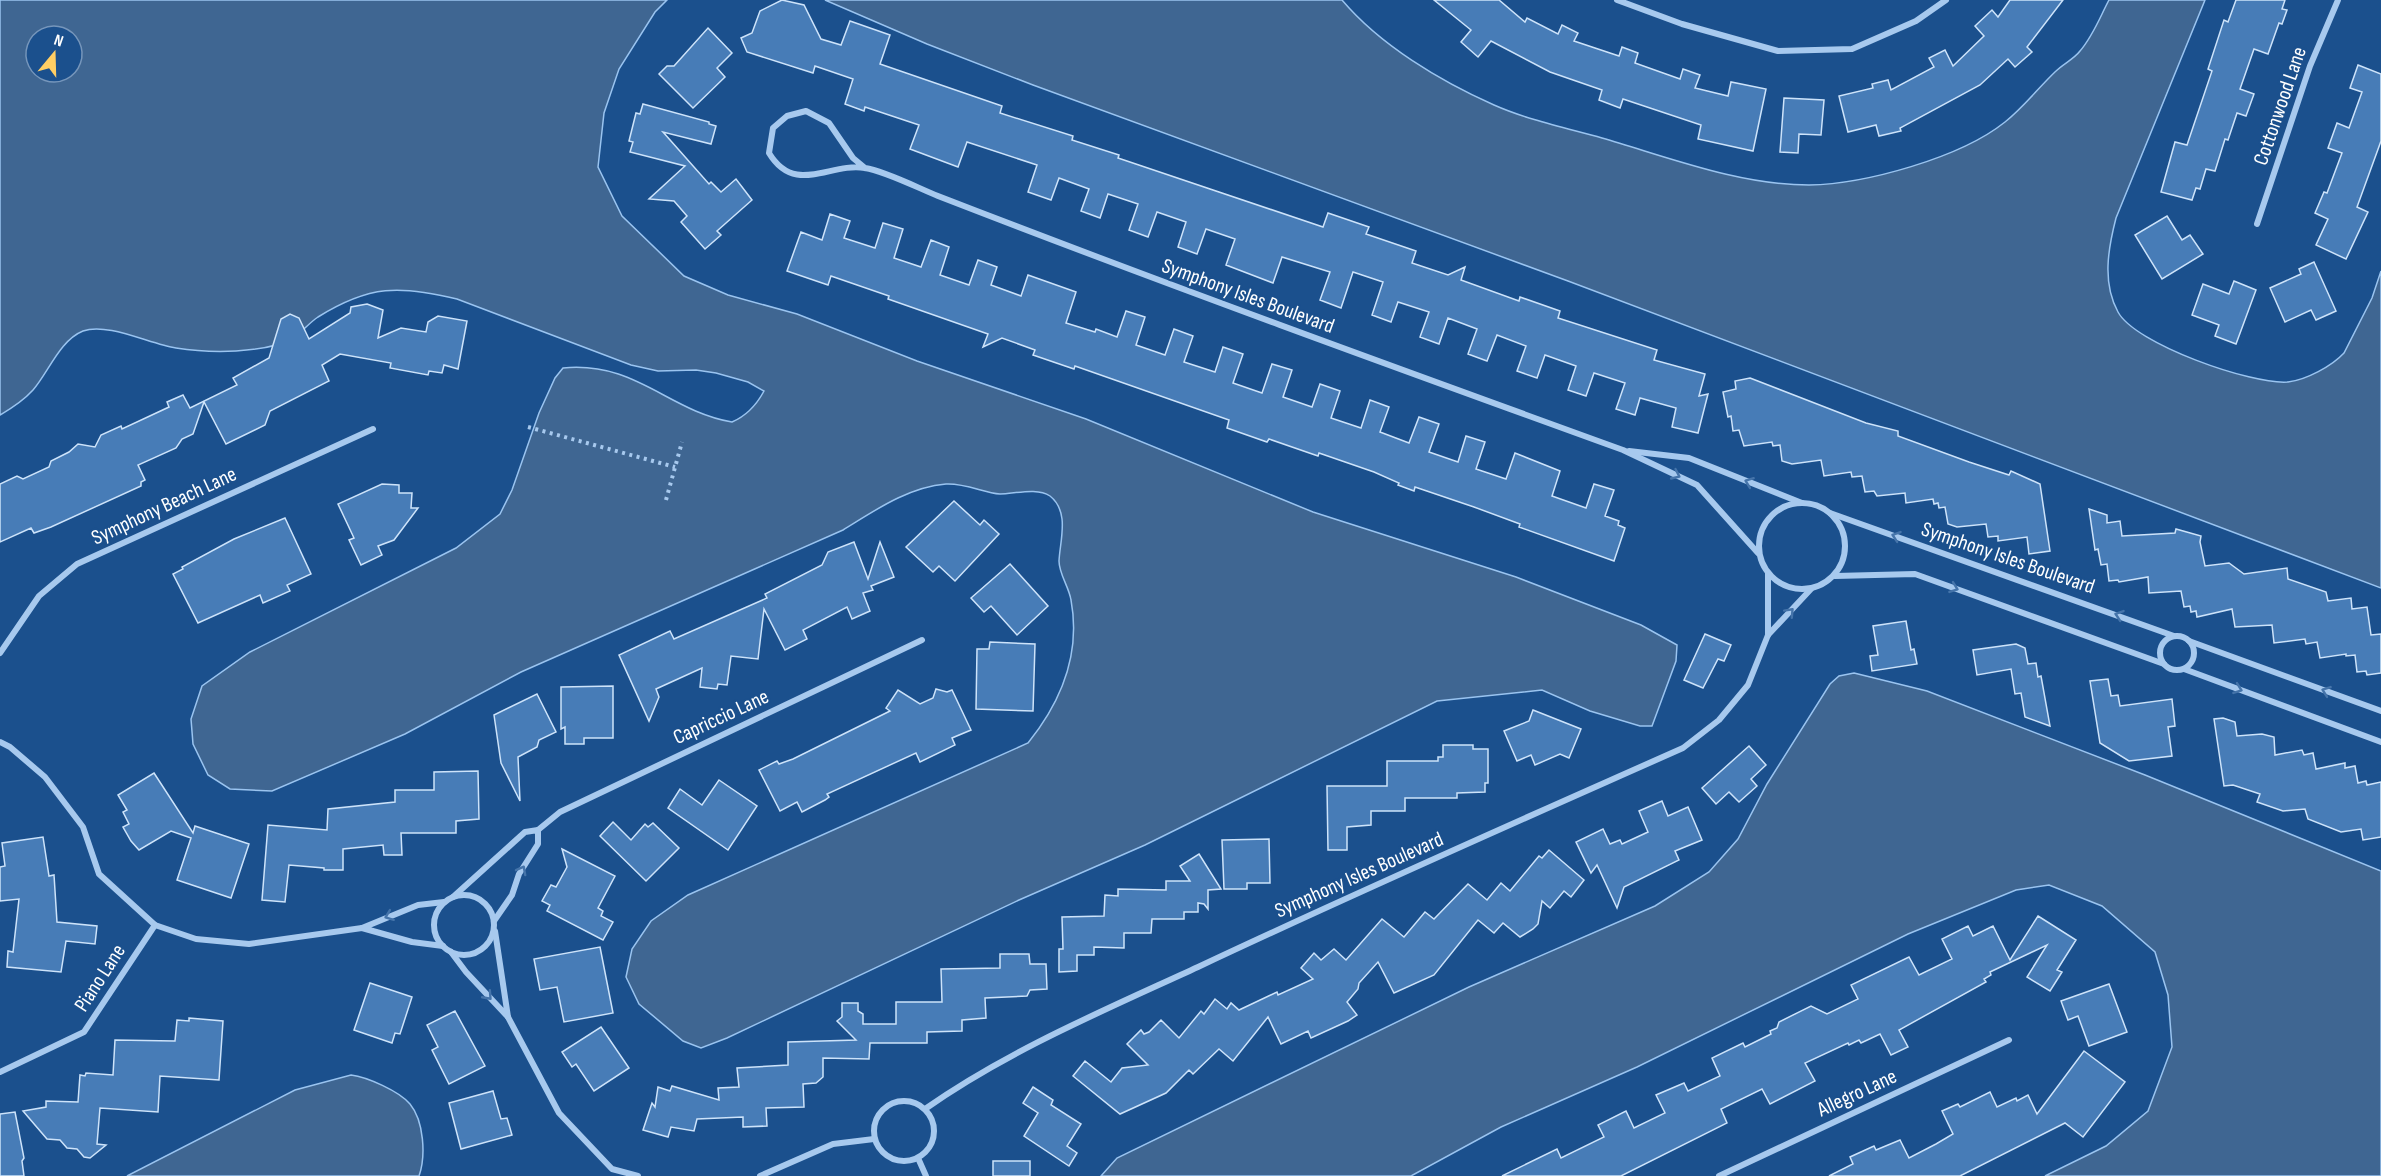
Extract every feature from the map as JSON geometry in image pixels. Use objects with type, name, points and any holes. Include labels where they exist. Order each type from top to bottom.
[{"type":"street","points":[[1617,0],[1682,24],[1778,51],[1852,48],[1916,21],[1946,0]]},
{"type":"street","name":"Cottonwood Lane","points":[[2257,224],[2310,66],[2338,0]]},
{"type":"street","name":"Symphony Isles Boulevard","points":[[865,168],[806,176],[789,173],[775,164],[769,153],[773,128],[787,116],[806,111],[829,123],[853,158],[865,168],[1142,275],[1623,450],[1696,485],[1758,553],[1768,573],[1768,635]]},
{"type":"street","name":"Symphony Beach Lane","points":[[0,653],[39,596],[77,564],[373,429]]},
{"type":"street","name":"Symphony Isles Boulevard","points":[[1623,450],[1689,458],[1803,503],[1813,504],[1830,513],[2174,636]]},
{"type":"street","points":[[1758,553],[1761,534],[1767,521],[1777,511],[1790,505],[1803,503]]},
{"type":"street","points":[[1830,513],[1839,524],[1845,543],[1842,564],[1835,576]]},
{"type":"street","points":[[1768,573],[1787,587],[1811,589]]},
{"type":"street","name":"Symphony Isles Boulevard","points":[[925,1109],[964,1081],[1144,992],[1322,909],[1683,748],[1719,720],[1748,685],[1768,635],[1811,589],[1835,576],[1915,574],[2164,664]]},
{"type":"street","points":[[2381,711],[2174,636],[2165,641],[2160,649],[2164,664],[2173,669],[2184,669],[2381,742]]},
{"type":"street","name":"Capriccio Lane","points":[[453,897],[525,832],[538,830],[560,812],[922,640]]},
{"type":"street","points":[[2184,669],[2194,656],[2189,641]]},
{"type":"street","points":[[0,742],[10,747],[45,777],[83,826],[99,874],[155,925],[196,939],[249,944],[362,928],[418,905],[445,902]]},
{"type":"street","points":[[451,952],[470,954],[480,951],[487,944],[494,924],[512,895],[519,874],[538,844],[538,830]]},
{"type":"street","points":[[508,1017],[494,924],[489,908],[473,896],[453,897],[438,909],[435,928],[443,946],[451,952],[466,972],[508,1017],[559,1113],[612,1169],[638,1176]]},
{"type":"street","name":"Piano Lane","points":[[0,1072],[84,1032],[155,925]]},
{"type":"street","points":[[362,928],[412,942],[443,946]]},
{"type":"street","name":"Allegro Lane","points":[[1719,1176],[2009,1040]]},
{"type":"street","points":[[908,1101],[925,1109],[930,1116],[934,1134],[928,1150],[918,1158],[903,1161],[894,1160],[879,1148],[874,1139],[876,1119],[890,1104],[908,1101]]},
{"type":"street","points":[[760,1176],[833,1144],[874,1139]]},
{"type":"street","points":[[918,1158],[926,1176]]},
{"type":"street","points":[[608,1176],[612,1169]]},
{"type":"path","points":[[528,427],[675,467]]},
{"type":"path","points":[[666,500],[682,442]]},
{"type":"water","points":[[0,0],[667,0],[655,12],[619,69],[604,113],[598,167],[622,216],[684,276],[728,295],[797,314],[917,361],[1086,419],[1313,512],[1516,577],[1641,625],[1677,645],[1676,661],[1652,726],[1640,726],[1590,711],[1542,690],[1437,701],[1145,845],[1019,900],[727,1038],[701,1048],[683,1041],[639,1004],[626,977],[632,949],[651,921],[688,895],[1028,743],[1040,727],[1059,694],[1066,676],[1073,639],[1071,600],[1059,566],[1062,518],[1060,510],[1050,496],[1032,491],[1000,494],[953,484],[918,490],[892,501],[843,530],[521,672],[405,734],[272,791],[230,789],[208,775],[193,744],[191,719],[202,686],[250,652],[456,548],[500,514],[512,490],[539,413],[555,378],[563,368],[589,368],[611,372],[632,379],[689,408],[732,422],[751,409],[764,391],[748,382],[716,373],[696,370],[658,371],[631,365],[457,299],[401,290],[369,294],[353,299],[318,317],[287,341],[250,350],[191,350],[166,346],[116,331],[93,329],[83,331],[75,335],[61,349],[39,383],[18,404],[0,415]]},
{"type":"water","points":[[825,0],[1342,0],[1374,32],[1412,60],[1453,85],[1507,110],[1704,169],[1756,180],[1809,185],[1857,180],[1911,167],[1963,147],[1986,135],[2012,116],[2056,71],[2078,54],[2093,33],[2109,0],[2205,0],[2116,218],[2108,266],[2113,301],[2118,312],[2129,324],[2170,349],[2223,370],[2249,377],[2288,382],[2318,372],[2344,353],[2372,298],[2381,271],[2381,588],[1568,281],[1033,85],[927,44]]},
{"type":"water","points":[[1854,673],[1927,691],[2145,775],[2381,871],[2381,1176],[2045,1176],[2106,1146],[2148,1111],[2172,1047],[2168,995],[2155,952],[2102,906],[2049,885],[2016,890],[1908,934],[1637,1067],[1501,1127],[1411,1176],[1101,1176],[1117,1158],[1469,987],[1655,906],[1709,872],[1738,839],[1767,784],[1830,684],[1839,676]]},
{"type":"water","points":[[351,1075],[382,1085],[398,1094],[415,1111],[421,1129],[423,1149],[419,1176],[127,1176],[295,1090]]},
{"type":"building","points":[[782,0],[804,5],[821,39],[841,45],[850,21],[890,35],[880,64],[1002,106],[1000,113],[1073,136],[1072,140],[1119,155],[1118,158],[1323,227],[1328,213],[1369,227],[1366,234],[1416,251],[1412,263],[1448,275],[1465,267],[1461,280],[1519,301],[1520,297],[1560,311],[1558,318],[1657,350],[1654,360],[1705,374],[1699,396],[1708,394],[1698,433],[1672,427],[1676,408],[1640,398],[1635,415],[1616,409],[1625,383],[1594,373],[1586,396],[1568,390],[1576,366],[1545,355],[1537,378],[1517,371],[1526,346],[1497,335],[1487,361],[1468,354],[1477,329],[1448,318],[1439,344],[1420,337],[1429,312],[1398,302],[1391,322],[1372,315],[1383,282],[1353,272],[1341,308],[1320,300],[1330,272],[1282,257],[1273,283],[1226,265],[1235,239],[1206,229],[1197,254],[1178,247],[1186,222],[1157,212],[1148,237],[1129,230],[1138,204],[1108,194],[1100,218],[1081,211],[1089,189],[1059,178],[1051,200],[1028,192],[1037,165],[967,142],[958,167],[910,149],[919,125],[865,107],[864,111],[845,104],[853,79],[815,66],[813,73],[747,52],[741,38],[752,33],[760,11]]},
{"type":"building","points":[[1434,0],[1499,0],[1525,22],[1527,18],[1558,34],[1562,25],[1578,33],[1574,41],[1619,56],[1622,47],[1638,53],[1635,63],[1680,79],[1683,69],[1700,75],[1695,88],[1728,96],[1731,82],[1766,89],[1753,151],[1698,139],[1701,125],[1623,99],[1620,108],[1599,100],[1602,90],[1550,72],[1491,41],[1478,57],[1461,42],[1471,30]]},
{"type":"building","points":[[2010,0],[2063,0],[2027,47],[2032,52],[2015,67],[2008,59],[1980,85],[1900,128],[1901,131],[1879,136],[1876,125],[1848,132],[1839,96],[1873,88],[1872,84],[1888,80],[1891,90],[1934,67],[1929,58],[1945,50],[1953,66],[1984,36],[1975,26],[1992,10],[1998,17]]},
{"type":"building","points":[[2236,0],[2285,0],[2282,9],[2287,10],[2282,24],[2279,23],[2268,54],[2254,49],[2240,89],[2254,94],[2246,116],[2237,113],[2228,140],[2225,139],[2215,171],[2206,169],[2200,189],[2196,188],[2192,200],[2161,192],[2175,142],[2187,145],[2212,71],[2208,69],[2224,20],[2228,22]]},
{"type":"building","points":[[708,28],[732,53],[717,68],[725,77],[693,108],[659,74],[667,66],[674,66]]},
{"type":"building","points":[[2358,65],[2381,74],[2381,141],[2357,207],[2368,212],[2346,259],[2316,245],[2328,219],[2315,213],[2324,192],[2327,193],[2342,153],[2328,148],[2337,123],[2349,128],[2362,92],[2350,88]]},
{"type":"building","points":[[1784,98],[1824,100],[1821,135],[1799,134],[1798,153],[1780,152]]},
{"type":"building","points":[[643,104],[709,122],[716,126],[711,144],[663,132],[709,184],[711,182],[721,192],[736,179],[752,200],[717,231],[721,235],[705,249],[681,222],[687,216],[674,201],[649,199],[685,166],[630,152],[633,142],[629,141],[636,113],[640,114]]},
{"type":"building","points":[[830,214],[850,221],[844,238],[875,248],[883,223],[903,229],[894,258],[921,267],[931,240],[949,247],[940,275],[969,285],[978,260],[997,267],[991,285],[1021,296],[1028,275],[1076,292],[1066,323],[1095,332],[1096,329],[1117,337],[1126,311],[1145,317],[1136,345],[1165,355],[1174,329],[1193,336],[1184,362],[1215,372],[1223,347],[1243,354],[1233,383],[1262,393],[1272,364],[1292,370],[1283,397],[1312,407],[1320,384],[1340,391],[1331,418],[1361,428],[1370,400],[1389,407],[1380,432],[1409,443],[1419,417],[1439,424],[1429,452],[1458,462],[1466,436],[1485,442],[1476,469],[1506,479],[1515,453],[1560,471],[1552,496],[1586,508],[1594,484],[1614,490],[1605,516],[1619,521],[1618,525],[1625,528],[1614,561],[1519,527],[1520,524],[1474,507],[1415,487],[1414,491],[1374,472],[1319,453],[1318,456],[1269,439],[1267,442],[1227,428],[1229,420],[1075,366],[1074,369],[1033,355],[1035,350],[1002,338],[983,347],[988,334],[888,299],[889,296],[831,276],[828,285],[787,271],[801,232],[822,240]]},
{"type":"building","points":[[2167,216],[2182,240],[2190,235],[2203,254],[2162,279],[2135,235]]},
{"type":"building","points":[[2314,262],[2336,311],[2316,320],[2311,310],[2285,322],[2270,288],[2301,274],[2299,269]]},
{"type":"building","points":[[2234,281],[2256,290],[2236,344],[2215,336],[2219,325],[2192,315],[2203,284],[2229,294]]},
{"type":"building","points":[[367,304],[383,310],[378,338],[401,328],[426,332],[428,322],[438,316],[467,321],[458,369],[444,365],[442,373],[429,371],[428,375],[390,368],[391,363],[340,354],[322,365],[329,381],[270,411],[265,425],[226,444],[204,402],[193,434],[182,439],[176,448],[138,465],[145,480],[141,482],[141,486],[51,527],[34,533],[31,528],[0,542],[0,484],[17,476],[23,479],[49,467],[51,461],[69,452],[78,444],[95,447],[101,435],[121,426],[122,429],[169,407],[167,402],[183,395],[190,408],[237,385],[233,378],[269,358],[281,319],[290,314],[299,318],[309,339],[350,313],[351,307]]},
{"type":"building","points":[[1750,378],[1866,423],[1898,431],[1898,436],[1969,462],[2009,475],[2011,471],[2040,484],[2050,551],[2029,554],[2027,537],[1998,541],[1998,536],[1988,537],[1986,524],[1957,527],[1948,524],[1945,507],[1939,508],[1938,503],[1934,504],[1933,499],[1906,503],[1905,493],[1877,496],[1874,491],[1865,492],[1862,476],[1852,477],[1851,472],[1824,476],[1821,460],[1792,464],[1782,461],[1780,445],[1773,446],[1772,442],[1744,446],[1739,430],[1733,431],[1723,392],[1736,389],[1735,381]]},
{"type":"building","points":[[382,484],[399,485],[399,493],[412,493],[411,508],[418,508],[394,540],[378,546],[382,555],[361,565],[349,540],[354,538],[338,504]]},
{"type":"building","points":[[954,501],[980,525],[984,520],[999,534],[955,581],[939,566],[933,572],[906,547]]},
{"type":"building","points":[[2089,509],[2107,515],[2107,523],[2120,521],[2122,536],[2175,533],[2176,529],[2201,536],[2205,566],[2229,563],[2244,574],[2287,568],[2288,579],[2326,592],[2328,601],[2351,598],[2352,609],[2367,607],[2371,635],[2381,634],[2381,673],[2367,675],[2366,671],[2357,672],[2355,655],[2320,658],[2317,642],[2306,644],[2305,639],[2274,643],[2272,625],[2235,627],[2232,609],[2197,617],[2196,611],[2191,612],[2190,606],[2184,607],[2181,591],[2149,593],[2148,577],[2119,582],[2118,580],[2109,581],[2107,564],[2101,565],[2098,549],[2095,550]]},
{"type":"building","points":[[285,518],[311,574],[287,585],[290,591],[263,603],[260,595],[198,623],[173,574],[234,539]]},
{"type":"building","points":[[854,542],[868,579],[880,542],[894,577],[871,586],[873,590],[863,593],[870,611],[852,619],[847,607],[803,630],[807,639],[785,650],[764,609],[758,659],[731,656],[727,685],[718,684],[717,689],[700,687],[702,668],[656,689],[659,697],[649,721],[619,655],[670,631],[674,639],[767,598],[765,594],[822,565],[828,552]]},
{"type":"building","points":[[1010,564],[1048,606],[1017,635],[991,606],[984,612],[971,598]]},
{"type":"building","points":[[1906,621],[1911,650],[1914,649],[1917,664],[1872,671],[1870,656],[1878,655],[1873,626]]},
{"type":"building","points":[[1705,634],[1731,645],[1724,661],[1718,659],[1703,688],[1684,680]]},
{"type":"building","points":[[990,642],[1035,644],[1033,711],[976,709],[977,649],[989,649]]},
{"type":"building","points":[[2016,644],[2025,648],[2028,664],[2036,663],[2038,677],[2041,676],[2050,726],[2025,717],[2021,693],[2015,694],[2011,669],[1977,675],[1973,650]]},
{"type":"building","points":[[2108,679],[2111,696],[2118,695],[2120,706],[2172,699],[2175,726],[2168,727],[2172,756],[2129,761],[2100,743],[2090,681]]},
{"type":"building","points":[[613,686],[613,738],[584,738],[584,744],[565,744],[565,727],[561,729],[561,687]]},
{"type":"building","points":[[936,689],[947,692],[952,690],[971,730],[952,738],[955,745],[920,762],[916,753],[827,794],[829,797],[825,800],[802,812],[797,802],[780,811],[759,770],[777,761],[779,764],[793,759],[890,711],[886,708],[898,690],[920,704],[933,698]]},
{"type":"building","points":[[537,694],[556,732],[539,740],[537,747],[518,757],[520,801],[501,763],[494,715]]},
{"type":"building","points":[[1533,710],[1581,729],[1569,758],[1560,754],[1535,765],[1531,755],[1517,761],[1504,731],[1529,721]]},
{"type":"building","points":[[2223,718],[2235,722],[2237,736],[2262,734],[2274,737],[2275,755],[2302,750],[2304,755],[2313,753],[2316,769],[2345,763],[2345,768],[2355,766],[2358,783],[2366,781],[2367,785],[2381,782],[2381,837],[2363,840],[2361,829],[2341,832],[2308,819],[2305,809],[2283,811],[2257,802],[2260,794],[2233,785],[2224,786],[2214,719]]},
{"type":"building","points":[[1443,745],[1473,745],[1473,749],[1488,749],[1488,783],[1485,783],[1485,792],[1457,793],[1457,798],[1405,798],[1405,811],[1371,811],[1371,825],[1347,827],[1347,850],[1328,850],[1327,786],[1387,786],[1387,761],[1438,761],[1438,757],[1443,757]]},
{"type":"building","points":[[1749,746],[1766,765],[1751,779],[1757,786],[1739,802],[1729,792],[1716,804],[1702,788]]},
{"type":"building","points":[[478,771],[479,819],[456,821],[456,833],[401,833],[402,855],[384,855],[383,845],[343,849],[343,870],[289,865],[285,902],[262,900],[268,825],[327,830],[328,809],[395,802],[395,790],[434,790],[434,772]]},
{"type":"building","points":[[154,773],[193,833],[195,826],[249,844],[231,898],[177,880],[191,838],[171,831],[139,850],[131,841],[123,827],[129,824],[123,812],[127,810],[118,795]]},
{"type":"building","points":[[719,780],[757,806],[728,850],[668,808],[680,789],[702,805]]},
{"type":"building","points":[[1662,801],[1668,816],[1688,807],[1702,840],[1675,851],[1679,860],[1624,887],[1617,908],[1597,865],[1591,873],[1576,842],[1603,829],[1610,844],[1620,840],[1622,844],[1648,832],[1639,811]]},
{"type":"building","points":[[613,822],[631,840],[645,824],[648,827],[653,823],[679,848],[646,881],[600,836]]},
{"type":"building","points":[[43,837],[49,876],[54,875],[57,922],[97,926],[95,944],[66,941],[61,972],[7,967],[8,951],[13,952],[19,899],[0,901],[0,867],[5,866],[2,843]]},
{"type":"building","points":[[1269,839],[1270,883],[1247,883],[1247,889],[1224,889],[1222,840]]},
{"type":"building","points":[[562,849],[615,876],[598,908],[603,911],[601,916],[613,922],[603,940],[547,911],[550,905],[542,901],[551,885],[556,887],[567,867]]},
{"type":"building","points":[[1549,850],[1584,880],[1571,897],[1564,891],[1550,908],[1542,901],[1538,924],[1520,937],[1503,923],[1494,933],[1478,920],[1434,975],[1394,993],[1378,962],[1359,983],[1358,989],[1347,1002],[1357,1015],[1348,1021],[1311,1038],[1308,1031],[1281,1044],[1268,1017],[1233,1061],[1219,1049],[1193,1074],[1189,1070],[1166,1093],[1120,1114],[1073,1076],[1085,1061],[1111,1082],[1122,1068],[1148,1065],[1127,1044],[1141,1030],[1144,1034],[1149,1032],[1161,1020],[1179,1038],[1201,1011],[1204,1014],[1215,999],[1227,1009],[1231,1003],[1239,1010],[1277,992],[1278,995],[1313,979],[1301,968],[1314,953],[1321,960],[1334,949],[1346,960],[1382,919],[1404,937],[1425,912],[1434,919],[1468,884],[1487,900],[1501,883],[1510,891],[1539,856],[1542,858]]},
{"type":"building","points":[[1199,854],[1221,889],[1208,890],[1208,909],[1204,904],[1198,903],[1198,912],[1184,912],[1184,919],[1152,919],[1151,933],[1124,933],[1124,948],[1094,947],[1094,955],[1077,955],[1077,971],[1059,972],[1059,949],[1063,949],[1062,917],[1104,916],[1105,895],[1118,896],[1118,889],[1166,890],[1166,881],[1190,881],[1180,866]]},
{"type":"building","points":[[2038,916],[2076,940],[2057,970],[2062,972],[2050,991],[2027,977],[2047,945],[1990,972],[1991,975],[1984,979],[1986,982],[1899,1030],[1908,1047],[1891,1055],[1880,1034],[1861,1043],[1859,1040],[1849,1045],[1848,1043],[1805,1063],[1815,1081],[1770,1104],[1762,1089],[1721,1109],[1727,1123],[1621,1176],[1502,1176],[1557,1149],[1561,1158],[1604,1137],[1598,1125],[1626,1111],[1634,1128],[1665,1113],[1656,1095],[1684,1083],[1688,1091],[1720,1076],[1712,1058],[1743,1043],[1745,1047],[1771,1034],[1770,1031],[1777,1028],[1779,1022],[1811,1006],[1827,1014],[1858,999],[1851,985],[1909,957],[1919,975],[1952,959],[1942,939],[1968,926],[1973,936],[1993,926],[2010,960]]},
{"type":"building","points":[[600,947],[613,1013],[564,1022],[557,987],[540,990],[534,959]]},
{"type":"building","points":[[1000,954],[1029,954],[1030,964],[1046,964],[1047,989],[1030,990],[1027,996],[985,998],[986,1018],[962,1020],[962,1031],[927,1032],[927,1043],[870,1043],[869,1059],[823,1058],[823,1077],[816,1083],[803,1084],[804,1107],[766,1108],[767,1126],[743,1127],[743,1117],[697,1119],[694,1131],[671,1127],[668,1137],[643,1130],[652,1103],[655,1107],[658,1087],[670,1091],[672,1086],[719,1100],[718,1088],[739,1087],[737,1068],[788,1065],[788,1042],[856,1040],[837,1021],[842,1017],[842,1003],[858,1003],[858,1011],[863,1014],[863,1024],[896,1024],[896,1002],[942,1002],[941,969],[1000,968]]},
{"type":"building","points":[[370,983],[412,997],[400,1034],[395,1033],[392,1043],[354,1030]]},
{"type":"building","points":[[2109,984],[2127,1032],[2089,1046],[2078,1016],[2068,1020],[2061,1001]]},
{"type":"building","points":[[455,1011],[485,1066],[449,1084],[432,1050],[438,1047],[427,1025]]},
{"type":"building","points":[[189,1018],[223,1021],[219,1080],[160,1076],[158,1112],[100,1108],[97,1144],[106,1145],[90,1158],[84,1157],[77,1149],[67,1148],[60,1140],[47,1139],[23,1111],[46,1107],[46,1101],[78,1102],[80,1075],[85,1076],[86,1073],[113,1075],[115,1040],[175,1041],[177,1020],[189,1021]]},
{"type":"building","points":[[601,1027],[629,1068],[594,1091],[576,1064],[572,1067],[562,1052]]},
{"type":"building","points":[[2084,1051],[2125,1082],[2083,1137],[2065,1123],[1960,1176],[1829,1176],[1853,1164],[1850,1157],[1874,1146],[1876,1150],[1900,1140],[1909,1158],[1936,1144],[1953,1134],[1942,1111],[1958,1104],[1960,1107],[1990,1092],[1997,1107],[2028,1095],[2037,1114]]},
{"type":"building","points":[[1033,1087],[1053,1100],[1051,1105],[1081,1124],[1067,1146],[1077,1153],[1069,1166],[1024,1136],[1038,1113],[1023,1103]]},
{"type":"building","points":[[493,1091],[501,1119],[507,1118],[512,1135],[461,1149],[449,1103]]},
{"type":"building","points":[[15,1112],[24,1158],[22,1161],[24,1176],[0,1176],[0,1114]]},
{"type":"building","points":[[993,1161],[1030,1161],[1030,1176],[993,1176]]}]
